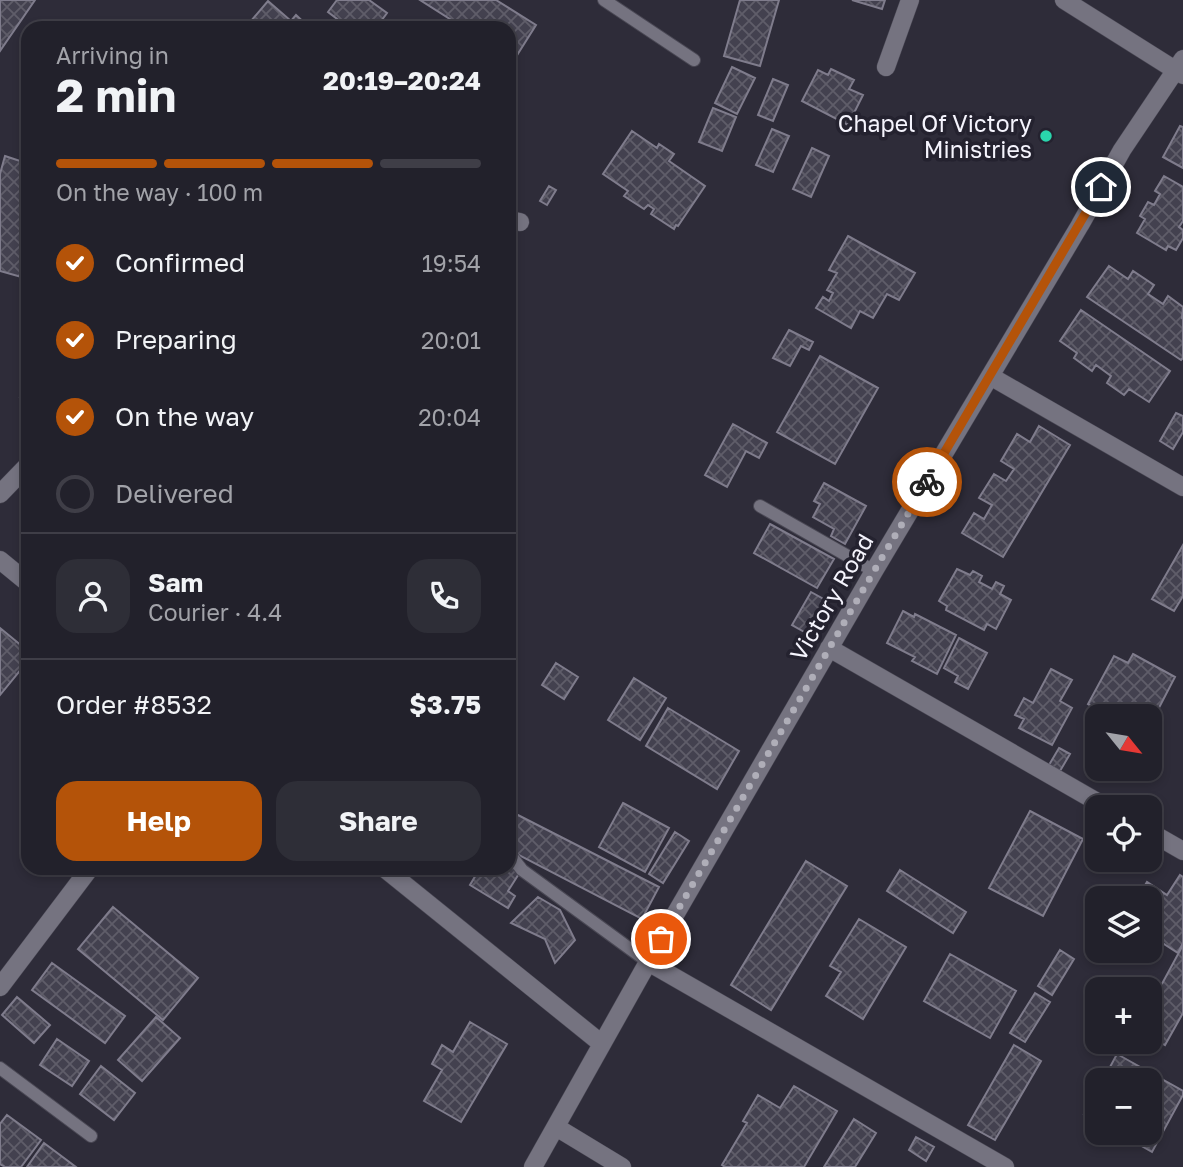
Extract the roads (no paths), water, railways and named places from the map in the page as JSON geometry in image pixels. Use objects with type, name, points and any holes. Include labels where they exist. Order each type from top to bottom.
[{"type":"street","points":[[886,67],[910,0]]},
{"type":"street","points":[[1065,0],[1181,68]]},
{"type":"street","name":"Victory Road","points":[[533,1167],[874,571],[1122,150],[1181,68]]},
{"type":"street","points":[[990,376],[1183,487]]},
{"type":"street","points":[[0,494],[21,472]]},
{"type":"street","points":[[0,560],[21,577]]},
{"type":"street","points":[[830,648],[1085,795]]},
{"type":"street","points":[[1162,839],[1183,851]]},
{"type":"street","points":[[0,987],[85,875]]},
{"type":"street","points":[[392,875],[602,1044]]},
{"type":"street","points":[[648,962],[1005,1167]]},
{"type":"street","points":[[556,1127],[622,1167]]},
{"type":"lane","points":[[604,0],[694,60]]},
{"type":"lane","points":[[760,506],[874,571]]},
{"type":"lane","points":[[516,862],[522,870],[648,962]]},
{"type":"lane","points":[[0,1068],[91,1136]]},
{"type":"place","name":"Chapel Of Victory Ministries","points":[[1046,136]]}]
